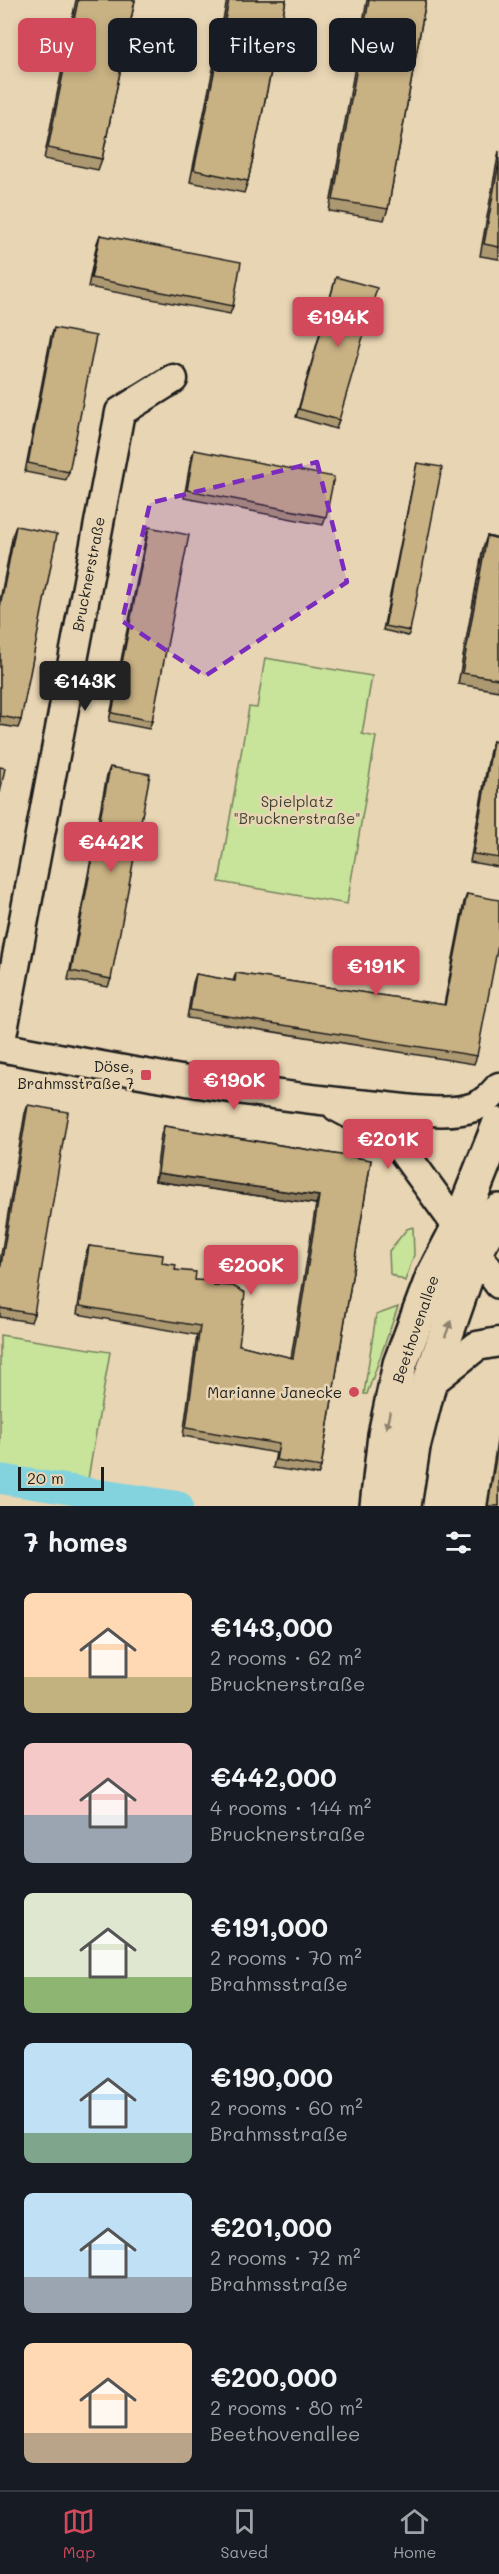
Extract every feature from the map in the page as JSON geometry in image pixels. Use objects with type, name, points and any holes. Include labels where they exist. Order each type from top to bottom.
[{"type":"street","name":"Brucknerstraße","points":[[0,1047],[120,412],[173,379]]},
{"type":"street","points":[[0,1047],[146,1075],[328,1102],[443,1110],[474,1107],[490,1098],[499,1087]]},
{"type":"street","points":[[328,1102],[379,1129],[402,1150],[499,1284]]},
{"type":"street","points":[[466,1240],[499,1125]]},
{"type":"street","points":[[466,1240],[499,1210]]},
{"type":"street","name":"Beethovenallee","points":[[386,1503],[413,1447],[466,1240]]},
{"type":"street","name":"Beethovenallee","points":[[386,1503],[385,1435],[400,1364],[432,1276],[466,1240]]},
{"type":"street","points":[[429,1384],[477,1346],[499,1342]]},
{"type":"highlighted area","points":[[317,462],[347,582],[205,676],[122,621],[150,503]]},
{"type":"green space","name":"Spielplatz \"Brucknerstraße\"","points":[[265,658],[372,676],[362,734],[376,737],[347,904],[219,882],[249,707],[257,708]]},
{"type":"green space","points":[[413,1227],[414,1255],[405,1281],[390,1274],[389,1251],[407,1229]]},
{"type":"green space","points":[[398,1307],[367,1394],[364,1394],[376,1315]]},
{"type":"green space","points":[[0,1335],[110,1352],[87,1485],[0,1474]]},
{"type":"building","points":[[78,0],[135,0],[131,18],[108,18],[108,72],[120,72],[102,159],[48,148],[63,72],[96,72],[96,18],[74,18]]},
{"type":"building","points":[[229,0],[286,0],[282,18],[225,18]]},
{"type":"building","points":[[369,0],[426,0],[416,55],[416,18],[366,18]]},
{"type":"building","points":[[214,72],[271,72],[248,181],[194,170]]},
{"type":"building","points":[[356,72],[413,72],[388,209],[333,200]]},
{"type":"building","points":[[499,162],[499,247],[484,244]]},
{"type":"building","points":[[100,235],[241,262],[233,306],[91,278]]},
{"type":"building","points":[[336,277],[377,288],[339,420],[299,409]]},
{"type":"building","points":[[54,328],[96,336],[69,472],[28,463]]},
{"type":"building","points":[[194,450],[334,477],[326,517],[187,490]]},
{"type":"building","points":[[417,463],[442,467],[410,631],[385,626]]},
{"type":"building","points":[[16,526],[57,534],[21,720],[0,716],[0,607]]},
{"type":"building","points":[[149,527],[189,535],[152,721],[112,713]]},
{"type":"building","points":[[487,536],[499,539],[499,679],[462,673]]},
{"type":"building","points":[[493,741],[499,743],[499,858],[473,854]]},
{"type":"building","points":[[0,767],[5,768],[0,793]]},
{"type":"building","points":[[110,767],[150,774],[111,979],[71,971]]},
{"type":"building","points":[[467,894],[499,900],[499,940],[477,1056],[190,1010],[196,974],[235,981],[236,973],[445,1005]]},
{"type":"building","points":[[28,1105],[68,1112],[34,1314],[0,1308],[0,1271]]},
{"type":"building","points":[[164,1126],[371,1160],[321,1467],[276,1460],[279,1444],[186,1428],[200,1326],[80,1306],[89,1246],[163,1255],[162,1263],[176,1265],[175,1270],[196,1272],[195,1280],[213,1281],[213,1285],[233,1286],[245,1293],[239,1345],[293,1358],[319,1196],[158,1173]]},
{"type":"building","points":[[499,1439],[499,1506],[488,1506]]},
{"type":"waterway","points":[[0,1479],[178,1506]]},
{"type":"place","name":"Döse, Brahmsstraße 7","points":[[146,1075]]},
{"type":"place","name":"Marianne Janecke","points":[[354,1392]]}]
